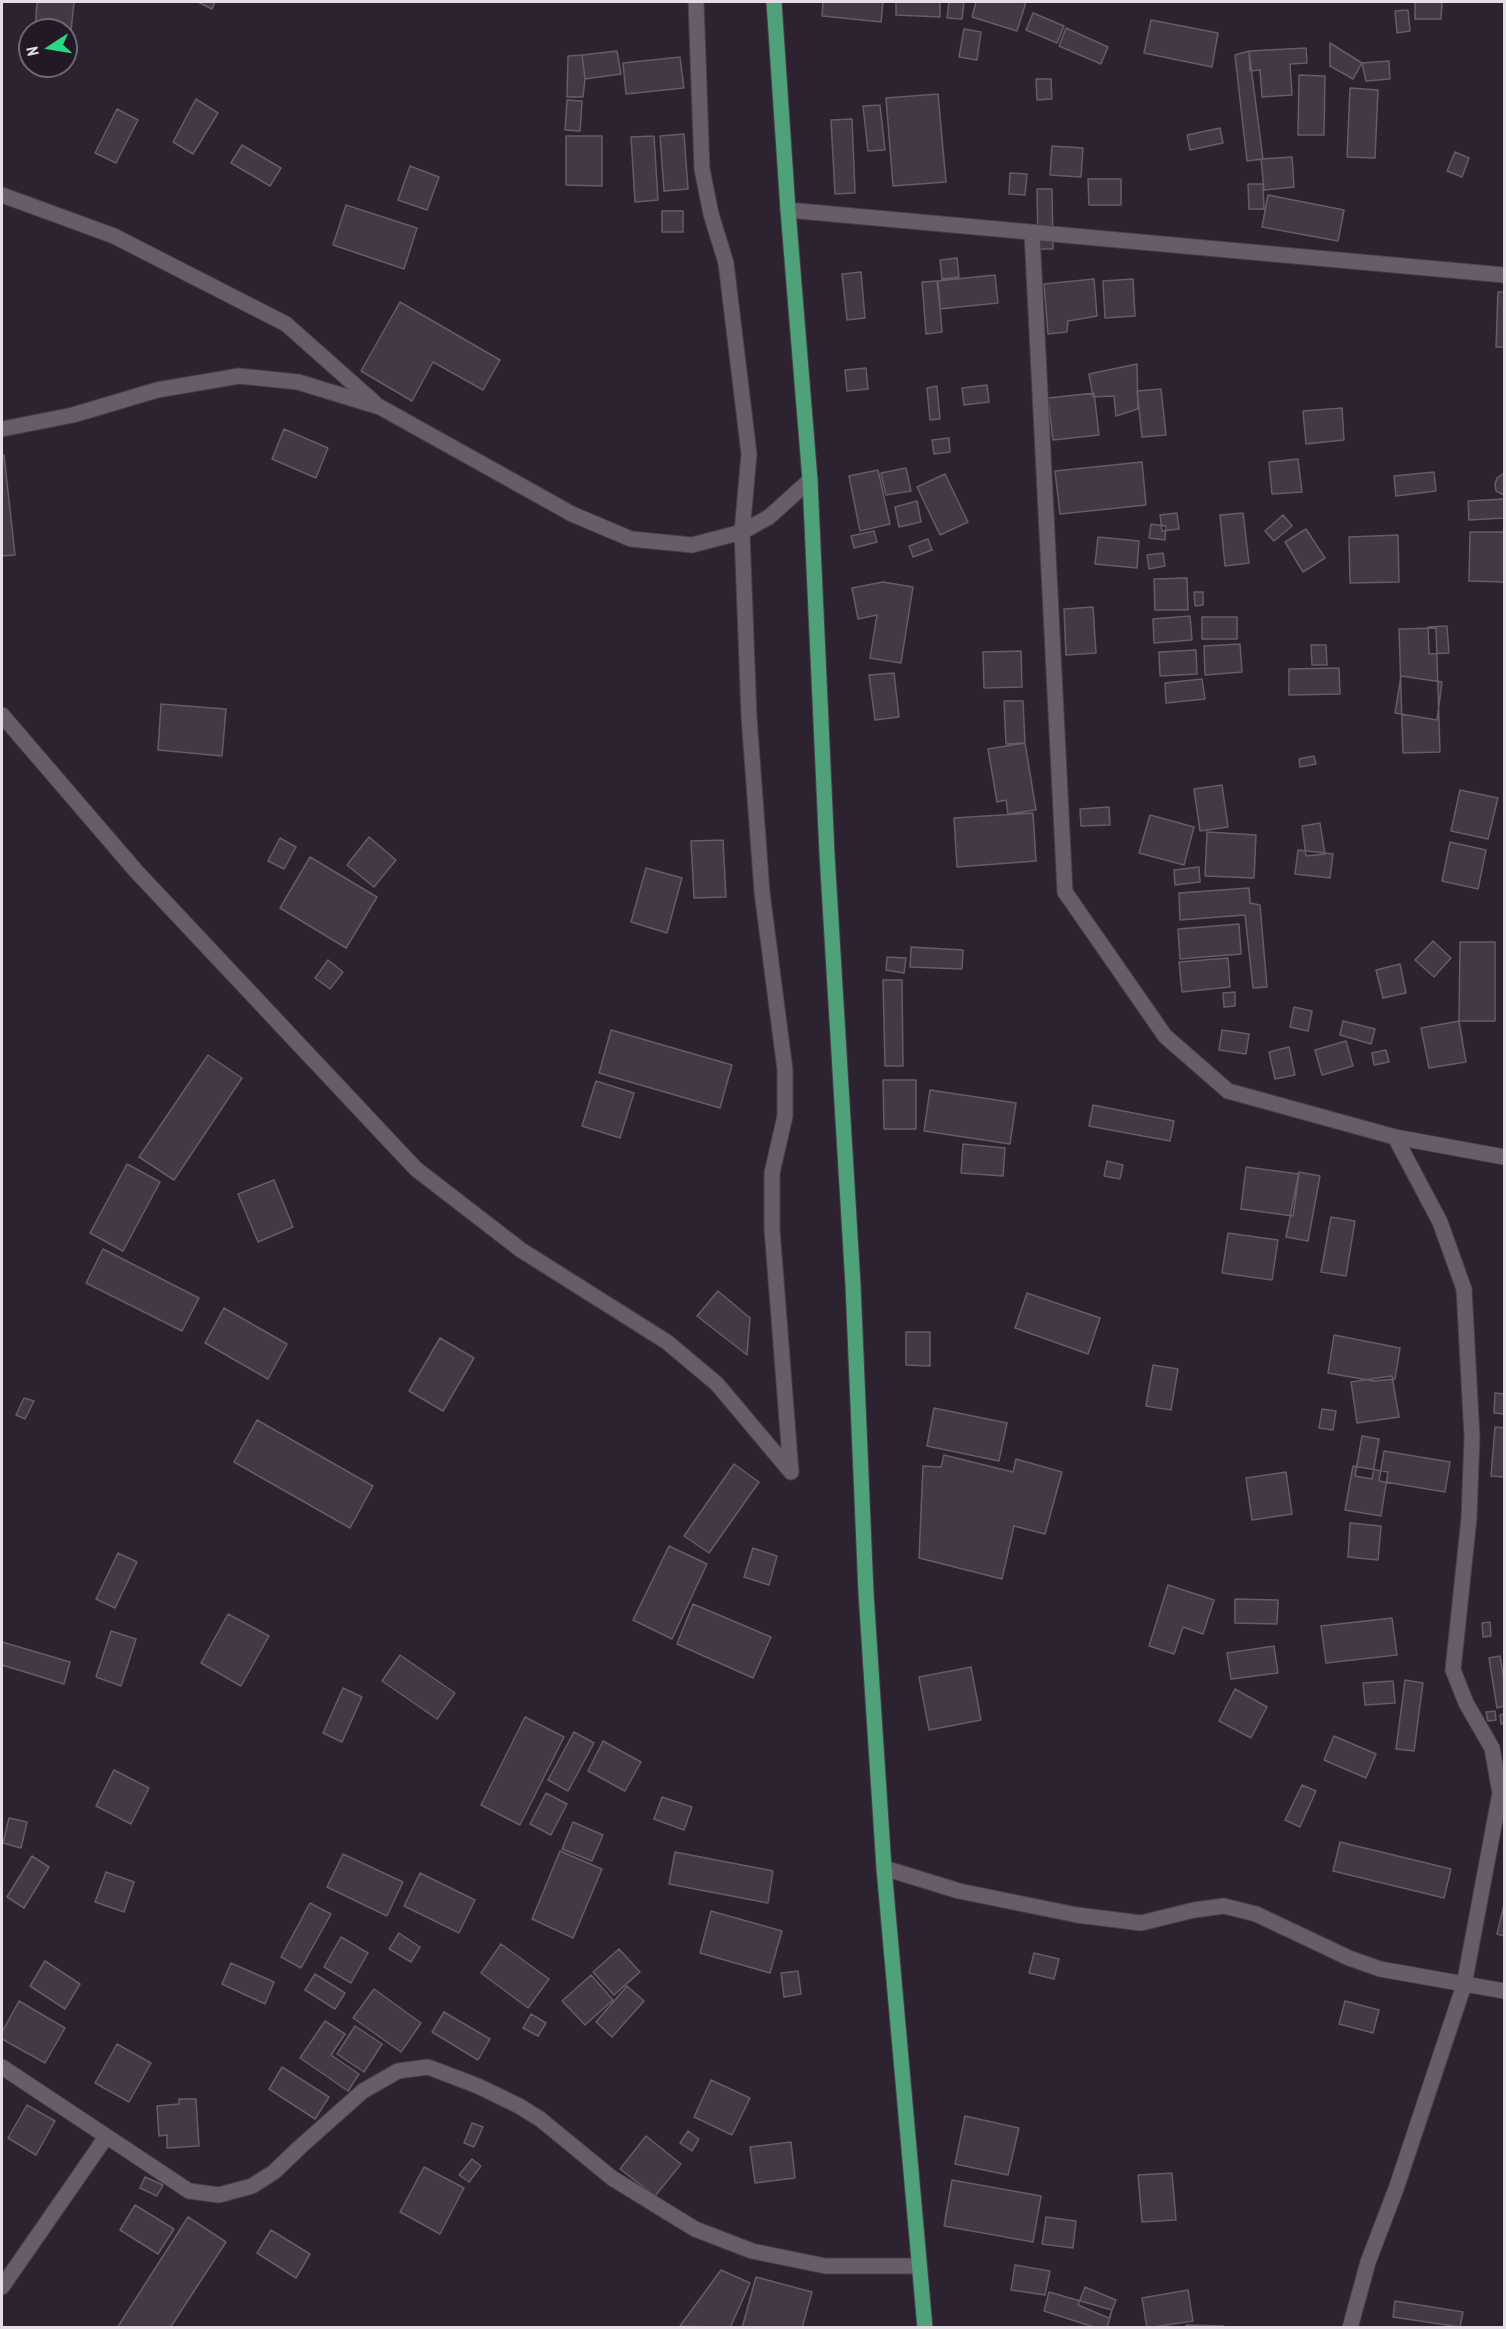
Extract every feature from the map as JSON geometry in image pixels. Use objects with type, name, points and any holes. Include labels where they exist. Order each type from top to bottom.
[{"type":"main road","points":[[774,2],[810,480],[827,854],[853,1285],[866,1593],[884,1868],[925,2328]]},
{"type":"street","points":[[2,715],[136,871],[416,1169],[521,1250],[668,1342],[717,1384],[791,1473],[772,1228],[772,1173],[785,1116],[785,1070],[762,892],[749,717],[742,532],[749,454],[726,263],[711,214],[702,169],[696,2]]},
{"type":"street","points":[[2,195],[114,236],[286,324],[380,407]]},
{"type":"street","points":[[788,210],[1504,275]]},
{"type":"street","points":[[1032,233],[1065,892],[1165,1036],[1228,1091],[1395,1137],[1504,1156]]},
{"type":"street","points":[[2,429],[74,415],[157,390],[239,376],[298,382],[380,407],[572,514],[632,539],[692,545],[742,532],[769,518],[810,480]]},
{"type":"street","points":[[1350,2328],[1368,2262],[1396,2189],[1464,1985],[1500,1793],[1492,1748],[1466,1704],[1453,1670],[1469,1518],[1472,1437],[1464,1289],[1440,1222],[1395,1137]]},
{"type":"street","points":[[884,1868],[959,1891],[1077,1915],[1142,1923],[1194,1910],[1224,1906],[1256,1914],[1349,1958],[1380,1969],[1504,1991]]},
{"type":"street","points":[[2,2067],[189,2191],[219,2195],[252,2186],[274,2172],[363,2091],[398,2072],[428,2067],[478,2086],[519,2106],[540,2119],[612,2178],[695,2229],[752,2250],[825,2266],[919,2266]]},
{"type":"street","points":[[2,2287],[106,2137]]},
{"type":"building","points":[[37,2],[74,2],[72,18],[36,18]]},
{"type":"building","points":[[198,2],[215,2],[212,9]]},
{"type":"building","points":[[823,2],[883,2],[881,22],[822,16]]},
{"type":"building","points":[[896,2],[940,2],[940,17],[896,15]]},
{"type":"building","points":[[949,2],[964,2],[962,19],[947,18]]},
{"type":"building","points":[[976,2],[1026,2],[1017,31],[972,17]]},
{"type":"building","points":[[1415,2],[1442,2],[1441,19],[1415,19]]},
{"type":"building","points":[[1408,10],[1410,31],[1397,33],[1395,11]]},
{"type":"building","points":[[1033,13],[1064,26],[1057,43],[1026,30]]},
{"type":"building","points":[[1151,20],[1218,33],[1212,67],[1144,53]]},
{"type":"building","points":[[1066,28],[1108,47],[1101,64],[1059,46]]},
{"type":"building","points":[[964,29],[981,32],[977,60],[959,57]]},
{"type":"building","points":[[1330,43],[1362,63],[1353,79],[1330,66]]},
{"type":"building","points":[[1306,48],[1307,63],[1290,64],[1292,95],[1262,97],[1260,70],[1250,71],[1249,51]]},
{"type":"building","points":[[617,51],[621,74],[585,79],[582,55]]},
{"type":"building","points":[[1249,51],[1263,159],[1247,161],[1235,55]]},
{"type":"building","points":[[582,55],[585,79],[583,97],[567,97],[568,56]]},
{"type":"building","points":[[680,57],[684,88],[626,94],[623,63]]},
{"type":"building","points":[[1389,61],[1390,79],[1366,81],[1362,63]]},
{"type":"building","points":[[1299,75],[1325,76],[1324,135],[1298,135]]},
{"type":"building","points":[[1036,79],[1051,79],[1052,99],[1037,100]]},
{"type":"building","points":[[1350,88],[1378,90],[1375,158],[1347,157]]},
{"type":"building","points":[[938,94],[946,182],[893,186],[886,98]]},
{"type":"building","points":[[196,99],[218,113],[193,154],[173,142]]},
{"type":"building","points":[[567,100],[582,101],[580,131],[565,130]]},
{"type":"building","points":[[880,105],[885,150],[868,151],[863,106]]},
{"type":"building","points":[[117,109],[138,120],[116,163],[95,153]]},
{"type":"building","points":[[852,119],[855,193],[835,194],[831,120]]},
{"type":"building","points":[[1220,128],[1223,143],[1190,150],[1187,135]]},
{"type":"building","points":[[684,134],[688,189],[664,191],[660,136]]},
{"type":"building","points":[[566,136],[602,136],[602,186],[566,185]]},
{"type":"building","points":[[654,136],[658,200],[635,202],[631,137]]},
{"type":"building","points":[[242,145],[281,168],[270,186],[231,163]]},
{"type":"building","points":[[1052,146],[1083,148],[1081,177],[1050,175]]},
{"type":"building","points":[[1455,152],[1469,158],[1462,177],[1447,171]]},
{"type":"building","points":[[1292,157],[1294,187],[1264,190],[1261,159]]},
{"type":"building","points":[[410,166],[439,177],[427,210],[398,200]]},
{"type":"building","points":[[1010,173],[1027,174],[1025,195],[1009,194]]},
{"type":"building","points":[[1088,179],[1121,179],[1121,205],[1089,205]]},
{"type":"building","points":[[1248,184],[1263,184],[1264,209],[1249,209]]},
{"type":"building","points":[[1037,189],[1052,189],[1053,249],[1038,249]]},
{"type":"building","points":[[1268,195],[1344,210],[1338,241],[1262,227]]},
{"type":"building","points":[[346,205],[417,228],[404,269],[333,245]]},
{"type":"building","points":[[662,211],[683,211],[683,232],[662,232]]},
{"type":"building","points":[[957,258],[959,277],[942,279],[940,260]]},
{"type":"building","points":[[861,272],[865,318],[847,320],[842,274]]},
{"type":"building","points":[[995,275],[998,303],[940,309],[937,281]]},
{"type":"building","points":[[1094,279],[1097,316],[1068,321],[1067,332],[1048,334],[1044,284]]},
{"type":"building","points":[[1133,279],[1135,316],[1105,318],[1103,281]]},
{"type":"building","points":[[938,281],[942,332],[926,334],[922,282]]},
{"type":"building","points":[[1498,292],[1504,292],[1504,347],[1496,347]]},
{"type":"building","points":[[400,302],[500,360],[483,390],[433,362],[412,401],[361,371]]},
{"type":"building","points":[[1137,364],[1138,409],[1116,416],[1114,396],[1093,397],[1089,374]]},
{"type":"building","points":[[866,368],[868,389],[847,391],[845,370]]},
{"type":"building","points":[[987,385],[989,402],[964,405],[962,388]]},
{"type":"building","points":[[937,386],[940,419],[930,420],[927,388]]},
{"type":"building","points":[[1161,389],[1166,435],[1142,437],[1137,391]]},
{"type":"building","points":[[1094,393],[1099,435],[1053,440],[1048,398]]},
{"type":"building","points":[[1342,408],[1344,440],[1306,444],[1303,411]]},
{"type":"building","points":[[284,429],[328,448],[316,478],[272,459]]},
{"type":"building","points":[[949,438],[950,452],[934,454],[932,440]]},
{"type":"building","points":[[2,455],[4,455],[15,555],[2,556]]},
{"type":"building","points":[[1298,459],[1302,492],[1272,494],[1269,462]]},
{"type":"building","points":[[1142,462],[1146,505],[1060,514],[1055,471]]},
{"type":"building","points":[[906,468],[911,491],[886,495],[881,473]]},
{"type":"building","points":[[878,470],[890,524],[860,531],[849,476]]},
{"type":"building","points":[[1434,472],[1436,491],[1396,496],[1394,476]]},
{"type":"building","points":[[945,474],[968,522],[940,535],[917,487]]},
{"type":"building","points":[[1503,474],[1504,495],[1496,491],[1495,484],[1497,478]]},
{"type":"building","points":[[1504,499],[1504,518],[1469,520],[1468,501]]},
{"type":"building","points":[[917,501],[921,522],[899,527],[895,507]]},
{"type":"building","points":[[1177,513],[1179,529],[1162,531],[1160,515]]},
{"type":"building","points":[[1243,513],[1249,563],[1225,566],[1220,515]]},
{"type":"building","points":[[1283,515],[1292,526],[1274,541],[1265,531]]},
{"type":"building","points":[[1151,524],[1166,526],[1165,540],[1149,538]]},
{"type":"building","points":[[1306,529],[1325,558],[1303,572],[1285,542]]},
{"type":"building","points":[[874,531],[877,542],[854,548],[851,536]]},
{"type":"building","points":[[1470,532],[1504,532],[1504,582],[1469,581]]},
{"type":"building","points":[[1398,535],[1399,582],[1350,583],[1349,537]]},
{"type":"building","points":[[1098,537],[1139,541],[1137,568],[1095,564]]},
{"type":"building","points":[[928,539],[932,550],[913,557],[909,546]]},
{"type":"building","points":[[1163,553],[1165,566],[1149,569],[1147,555]]},
{"type":"building","points":[[1187,578],[1188,610],[1155,610],[1154,579]]},
{"type":"building","points":[[883,582],[913,587],[901,663],[870,658],[877,615],[858,619],[852,588]]},
{"type":"building","points":[[1194,592],[1203,592],[1203,605],[1195,606]]},
{"type":"building","points":[[1093,607],[1096,653],[1066,655],[1064,609]]},
{"type":"building","points":[[1190,616],[1192,640],[1154,643],[1153,619]]},
{"type":"building","points":[[1202,617],[1237,617],[1237,639],[1202,639]]},
{"type":"building","points":[[1447,626],[1449,653],[1429,654],[1428,627]]},
{"type":"building","points":[[1436,628],[1440,752],[1403,753],[1399,629]]},
{"type":"building","points":[[1240,644],[1242,672],[1205,675],[1204,646]]},
{"type":"building","points":[[1311,645],[1326,645],[1327,665],[1312,665]]},
{"type":"building","points":[[1196,650],[1197,674],[1160,676],[1159,652]]},
{"type":"building","points":[[1021,651],[1022,687],[984,688],[983,652]]},
{"type":"building","points":[[1339,668],[1340,694],[1289,695],[1289,669]]},
{"type":"building","points":[[894,673],[899,717],[875,720],[869,675]]},
{"type":"building","points":[[1401,676],[1442,682],[1437,720],[1395,713]]},
{"type":"building","points":[[1202,679],[1205,699],[1166,703],[1165,683]]},
{"type":"building","points":[[1004,701],[1023,701],[1025,743],[1006,744]]},
{"type":"building","points":[[161,704],[226,709],[222,756],[158,750]]},
{"type":"building","points":[[1025,743],[1036,810],[1008,814],[1006,800],[997,802],[988,749]]},
{"type":"building","points":[[1314,756],[1316,764],[1300,767],[1299,759]]},
{"type":"building","points":[[1222,785],[1228,827],[1200,831],[1194,789]]},
{"type":"building","points":[[1460,790],[1498,798],[1488,839],[1451,831]]},
{"type":"building","points":[[1109,807],[1110,825],[1081,826],[1080,809]]},
{"type":"building","points":[[1033,813],[1036,861],[957,867],[954,818]]},
{"type":"building","points":[[1150,815],[1194,827],[1184,865],[1139,853]]},
{"type":"building","points":[[1320,823],[1325,854],[1306,856],[1302,826]]},
{"type":"building","points":[[1207,832],[1256,835],[1254,878],[1205,876]]},
{"type":"building","points":[[369,837],[396,860],[374,887],[347,865]]},
{"type":"building","points":[[280,838],[296,847],[284,869],[268,861]]},
{"type":"building","points":[[723,840],[726,897],[694,898],[691,841]]},
{"type":"building","points":[[1450,842],[1486,850],[1478,889],[1442,881]]},
{"type":"building","points":[[1298,850],[1333,854],[1330,878],[1295,874]]},
{"type":"building","points":[[310,857],[377,897],[346,948],[280,908]]},
{"type":"building","points":[[1199,867],[1200,882],[1175,885],[1174,870]]},
{"type":"building","points":[[646,868],[682,878],[667,933],[631,922]]},
{"type":"building","points":[[1249,888],[1250,903],[1260,905],[1267,987],[1253,988],[1245,915],[1180,920],[1179,893]]},
{"type":"building","points":[[1239,924],[1241,954],[1180,959],[1178,929]]},
{"type":"building","points":[[1433,941],[1451,958],[1434,977],[1415,960]]},
{"type":"building","points":[[1460,942],[1495,942],[1495,1021],[1459,1021]]},
{"type":"building","points":[[911,947],[963,950],[962,969],[910,967]]},
{"type":"building","points":[[887,957],[906,958],[904,973],[886,970]]},
{"type":"building","points":[[1228,958],[1230,987],[1182,992],[1179,962]]},
{"type":"building","points":[[328,960],[343,972],[330,989],[315,978]]},
{"type":"building","points":[[1400,964],[1406,993],[1383,998],[1376,970]]},
{"type":"building","points":[[883,980],[902,980],[903,1066],[885,1066]]},
{"type":"building","points":[[1235,992],[1235,1006],[1224,1007],[1223,993]]},
{"type":"building","points":[[1294,1007],[1312,1011],[1308,1031],[1290,1027]]},
{"type":"building","points":[[1343,1021],[1375,1029],[1371,1044],[1340,1035]]},
{"type":"building","points":[[1459,1021],[1466,1062],[1429,1068],[1421,1028]]},
{"type":"building","points":[[611,1030],[732,1065],[720,1108],[599,1073]]},
{"type":"building","points":[[1222,1030],[1249,1034],[1246,1054],[1219,1050]]},
{"type":"building","points":[[1346,1041],[1353,1066],[1322,1075],[1315,1050]]},
{"type":"building","points":[[1289,1047],[1295,1075],[1275,1079],[1269,1052]]},
{"type":"building","points":[[1386,1050],[1389,1062],[1374,1065],[1372,1053]]},
{"type":"building","points":[[208,1055],[242,1078],[174,1180],[139,1157]]},
{"type":"building","points":[[883,1080],[916,1080],[916,1129],[884,1129]]},
{"type":"building","points":[[596,1081],[634,1093],[620,1138],[582,1126]]},
{"type":"building","points":[[930,1090],[1016,1103],[1010,1144],[924,1131]]},
{"type":"building","points":[[1093,1105],[1174,1121],[1170,1141],[1089,1126]]},
{"type":"building","points":[[963,1144],[1005,1148],[1003,1176],[961,1173]]},
{"type":"building","points":[[1107,1161],[1123,1165],[1120,1179],[1104,1176]]},
{"type":"building","points":[[127,1164],[160,1182],[123,1251],[90,1233]]},
{"type":"building","points":[[1246,1167],[1299,1174],[1293,1216],[1241,1209]]},
{"type":"building","points":[[1299,1172],[1320,1176],[1308,1241],[1286,1237]]},
{"type":"building","points":[[274,1180],[293,1227],[258,1242],[238,1194]]},
{"type":"building","points":[[1331,1217],[1355,1221],[1346,1276],[1321,1272]]},
{"type":"building","points":[[1228,1233],[1278,1240],[1272,1280],[1222,1273]]},
{"type":"building","points":[[103,1249],[199,1298],[182,1331],[86,1283]]},
{"type":"building","points":[[718,1291],[750,1318],[747,1355],[697,1316]]},
{"type":"building","points":[[1027,1293],[1100,1318],[1088,1354],[1015,1328]]},
{"type":"building","points":[[224,1308],[287,1344],[268,1379],[205,1343]]},
{"type":"building","points":[[906,1332],[930,1332],[930,1366],[906,1365]]},
{"type":"building","points":[[1334,1335],[1400,1348],[1395,1379],[1374,1381],[1328,1373]]},
{"type":"building","points":[[440,1338],[474,1358],[443,1411],[409,1391]]},
{"type":"building","points":[[1153,1365],[1178,1369],[1171,1410],[1146,1406]]},
{"type":"building","points":[[1392,1376],[1399,1417],[1357,1423],[1351,1382]]},
{"type":"building","points":[[1495,1393],[1504,1394],[1504,1414],[1494,1413]]},
{"type":"building","points":[[24,1398],[34,1401],[25,1419],[16,1415]]},
{"type":"building","points":[[934,1408],[1007,1423],[999,1461],[927,1446]]},
{"type":"building","points":[[1322,1409],[1336,1411],[1333,1430],[1319,1428]]},
{"type":"building","points":[[257,1420],[373,1486],[350,1528],[234,1462]]},
{"type":"building","points":[[1495,1427],[1504,1428],[1504,1477],[1491,1476]]},
{"type":"building","points":[[1362,1436],[1379,1439],[1372,1479],[1355,1476]]},
{"type":"building","points":[[1384,1451],[1450,1462],[1445,1492],[1379,1481]]},
{"type":"building","points":[[944,1455],[1013,1472],[1016,1459],[1062,1472],[1045,1534],[1014,1526],[1002,1579],[919,1558],[923,1466],[941,1467]]},
{"type":"building","points":[[734,1464],[759,1482],[709,1553],[684,1536]]},
{"type":"building","points":[[1353,1466],[1388,1472],[1381,1516],[1345,1510]]},
{"type":"building","points":[[1286,1472],[1292,1514],[1252,1520],[1246,1478]]},
{"type":"building","points":[[1350,1523],[1381,1526],[1378,1560],[1348,1557]]},
{"type":"building","points":[[669,1546],[707,1564],[672,1639],[633,1620]]},
{"type":"building","points":[[753,1548],[777,1556],[769,1585],[744,1577]]},
{"type":"building","points":[[118,1553],[137,1562],[115,1608],[96,1599]]},
{"type":"building","points":[[1168,1585],[1214,1600],[1203,1634],[1183,1627],[1174,1654],[1149,1646]]},
{"type":"building","points":[[1235,1599],[1278,1600],[1277,1624],[1235,1623]]},
{"type":"building","points":[[693,1604],[771,1637],[753,1678],[677,1644]]},
{"type":"building","points":[[228,1614],[269,1636],[241,1686],[201,1663]]},
{"type":"building","points":[[1392,1618],[1397,1655],[1326,1663],[1321,1626]]},
{"type":"building","points":[[1490,1622],[1491,1636],[1483,1637],[1482,1623]]},
{"type":"building","points":[[111,1631],[136,1639],[121,1686],[96,1677]]},
{"type":"building","points":[[2,1642],[70,1662],[64,1684],[2,1665]]},
{"type":"building","points":[[1274,1646],[1278,1673],[1231,1679],[1227,1653]]},
{"type":"building","points":[[400,1655],[455,1693],[437,1719],[382,1681]]},
{"type":"building","points":[[1500,1656],[1504,1681],[1504,1706],[1497,1708],[1489,1658]]},
{"type":"building","points":[[971,1667],[981,1720],[929,1730],[919,1677]]},
{"type":"building","points":[[1405,1680],[1423,1683],[1414,1751],[1396,1749]]},
{"type":"building","points":[[1393,1681],[1395,1703],[1365,1705],[1363,1683]]},
{"type":"building","points":[[343,1688],[362,1697],[342,1742],[323,1733]]},
{"type":"building","points":[[1235,1689],[1267,1707],[1251,1738],[1219,1721]]},
{"type":"building","points":[[1495,1711],[1496,1720],[1488,1721],[1486,1712]]},
{"type":"building","points":[[1504,1714],[1504,1723],[1501,1724],[1500,1715]]},
{"type":"building","points":[[525,1717],[564,1737],[520,1825],[481,1805]]},
{"type":"building","points":[[574,1732],[594,1743],[568,1791],[548,1780]]},
{"type":"building","points":[[1334,1736],[1376,1754],[1366,1778],[1324,1760]]},
{"type":"building","points":[[603,1741],[641,1762],[625,1791],[588,1771]]},
{"type":"building","points":[[114,1770],[149,1788],[131,1824],[96,1806]]},
{"type":"building","points":[[1302,1785],[1316,1791],[1300,1827],[1285,1820]]},
{"type":"building","points":[[546,1793],[567,1804],[551,1835],[530,1824]]},
{"type":"building","points":[[662,1797],[692,1807],[684,1830],[654,1819]]},
{"type":"building","points":[[9,1818],[27,1822],[21,1848],[3,1843]]},
{"type":"building","points":[[573,1822],[603,1835],[592,1861],[562,1849]]},
{"type":"building","points":[[1340,1842],[1451,1869],[1444,1898],[1333,1871]]},
{"type":"building","points":[[560,1851],[602,1869],[573,1938],[532,1919]]},
{"type":"building","points":[[675,1852],[773,1871],[768,1903],[669,1884]]},
{"type":"building","points":[[343,1854],[403,1882],[387,1916],[327,1887]]},
{"type":"building","points":[[32,1856],[49,1867],[24,1908],[7,1897]]},
{"type":"building","points":[[106,1872],[134,1882],[124,1912],[95,1902]]},
{"type":"building","points":[[420,1873],[475,1900],[459,1933],[404,1906]]},
{"type":"building","points":[[310,1903],[331,1914],[301,1968],[281,1957]]},
{"type":"building","points":[[1504,1905],[1504,1936],[1497,1934]]},
{"type":"building","points":[[711,1911],[782,1931],[770,1973],[700,1953]]},
{"type":"building","points":[[399,1933],[420,1947],[411,1962],[389,1949]]},
{"type":"building","points":[[341,1937],[368,1953],[351,1983],[324,1967]]},
{"type":"building","points":[[501,1944],[549,1979],[528,2008],[481,1973]]},
{"type":"building","points":[[619,1949],[640,1972],[614,1995],[593,1972]]},
{"type":"building","points":[[1034,1953],[1059,1959],[1054,1979],[1029,1973]]},
{"type":"building","points":[[45,1961],[80,1984],[65,2009],[30,1986]]},
{"type":"building","points":[[231,1963],[274,1982],[265,2004],[222,1984]]},
{"type":"building","points":[[798,1971],[801,1994],[784,1997],[781,1973]]},
{"type":"building","points":[[315,1974],[345,1993],[335,2009],[305,1990]]},
{"type":"building","points":[[591,1975],[613,2000],[585,2025],[562,2001]]},
{"type":"building","points":[[627,1986],[644,2001],[612,2037],[596,2022]]},
{"type":"building","points":[[374,1989],[421,2023],[401,2052],[353,2018]]},
{"type":"building","points":[[19,2001],[65,2028],[45,2063],[2,2039],[2,2032]]},
{"type":"building","points":[[1345,2001],[1379,2010],[1373,2033],[1339,2024]]},
{"type":"building","points":[[444,2012],[490,2039],[478,2060],[432,2032]]},
{"type":"building","points":[[531,2014],[546,2023],[538,2036],[523,2028]]},
{"type":"building","points":[[325,2021],[345,2034],[331,2055],[359,2074],[348,2091],[300,2058]]},
{"type":"building","points":[[355,2026],[382,2044],[364,2072],[337,2054]]},
{"type":"building","points":[[117,2044],[151,2063],[129,2102],[95,2083]]},
{"type":"building","points":[[282,2067],[329,2097],[315,2119],[269,2089]]},
{"type":"building","points":[[711,2080],[750,2098],[732,2135],[694,2117]]},
{"type":"building","points":[[179,2099],[196,2099],[199,2146],[167,2148],[167,2135],[159,2136],[157,2106],[179,2104]]},
{"type":"building","points":[[27,2105],[55,2121],[36,2155],[8,2138]]},
{"type":"building","points":[[965,2116],[1019,2128],[1008,2175],[955,2164]]},
{"type":"building","points":[[472,2123],[483,2127],[474,2147],[464,2143]]},
{"type":"building","points":[[688,2131],[699,2139],[692,2151],[680,2143]]},
{"type":"building","points":[[646,2136],[681,2164],[655,2196],[620,2169]]},
{"type":"building","points":[[791,2142],[795,2178],[755,2183],[750,2147]]},
{"type":"building","points":[[472,2159],[481,2166],[469,2182],[459,2175]]},
{"type":"building","points":[[424,2167],[464,2188],[440,2234],[400,2212]]},
{"type":"building","points":[[1172,2173],[1176,2220],[1142,2222],[1138,2175]]},
{"type":"building","points":[[145,2177],[163,2185],[157,2196],[140,2188]]},
{"type":"building","points":[[952,2180],[1041,2196],[1033,2242],[944,2226]]},
{"type":"building","points":[[135,2205],[174,2229],[158,2254],[120,2230]]},
{"type":"building","points":[[188,2217],[226,2242],[170,2328],[117,2328]]},
{"type":"building","points":[[1046,2217],[1076,2221],[1073,2248],[1042,2244]]},
{"type":"building","points":[[271,2230],[310,2254],[296,2278],[257,2253]]},
{"type":"building","points":[[1015,2265],[1050,2271],[1045,2295],[1011,2290]]},
{"type":"building","points":[[721,2270],[750,2283],[730,2328],[680,2326]]},
{"type":"building","points":[[756,2277],[812,2292],[802,2328],[742,2328]]},
{"type":"building","points":[[1085,2287],[1116,2300],[1109,2318],[1078,2305]]},
{"type":"building","points":[[1188,2290],[1193,2321],[1147,2328],[1142,2298]]},
{"type":"building","points":[[1049,2292],[1112,2310],[1107,2328],[1097,2328],[1044,2311]]},
{"type":"building","points":[[1395,2301],[1463,2312],[1460,2327],[1393,2317]]},
{"type":"building","points":[[1186,2325],[1224,2326],[1224,2328],[1186,2328]]}]
